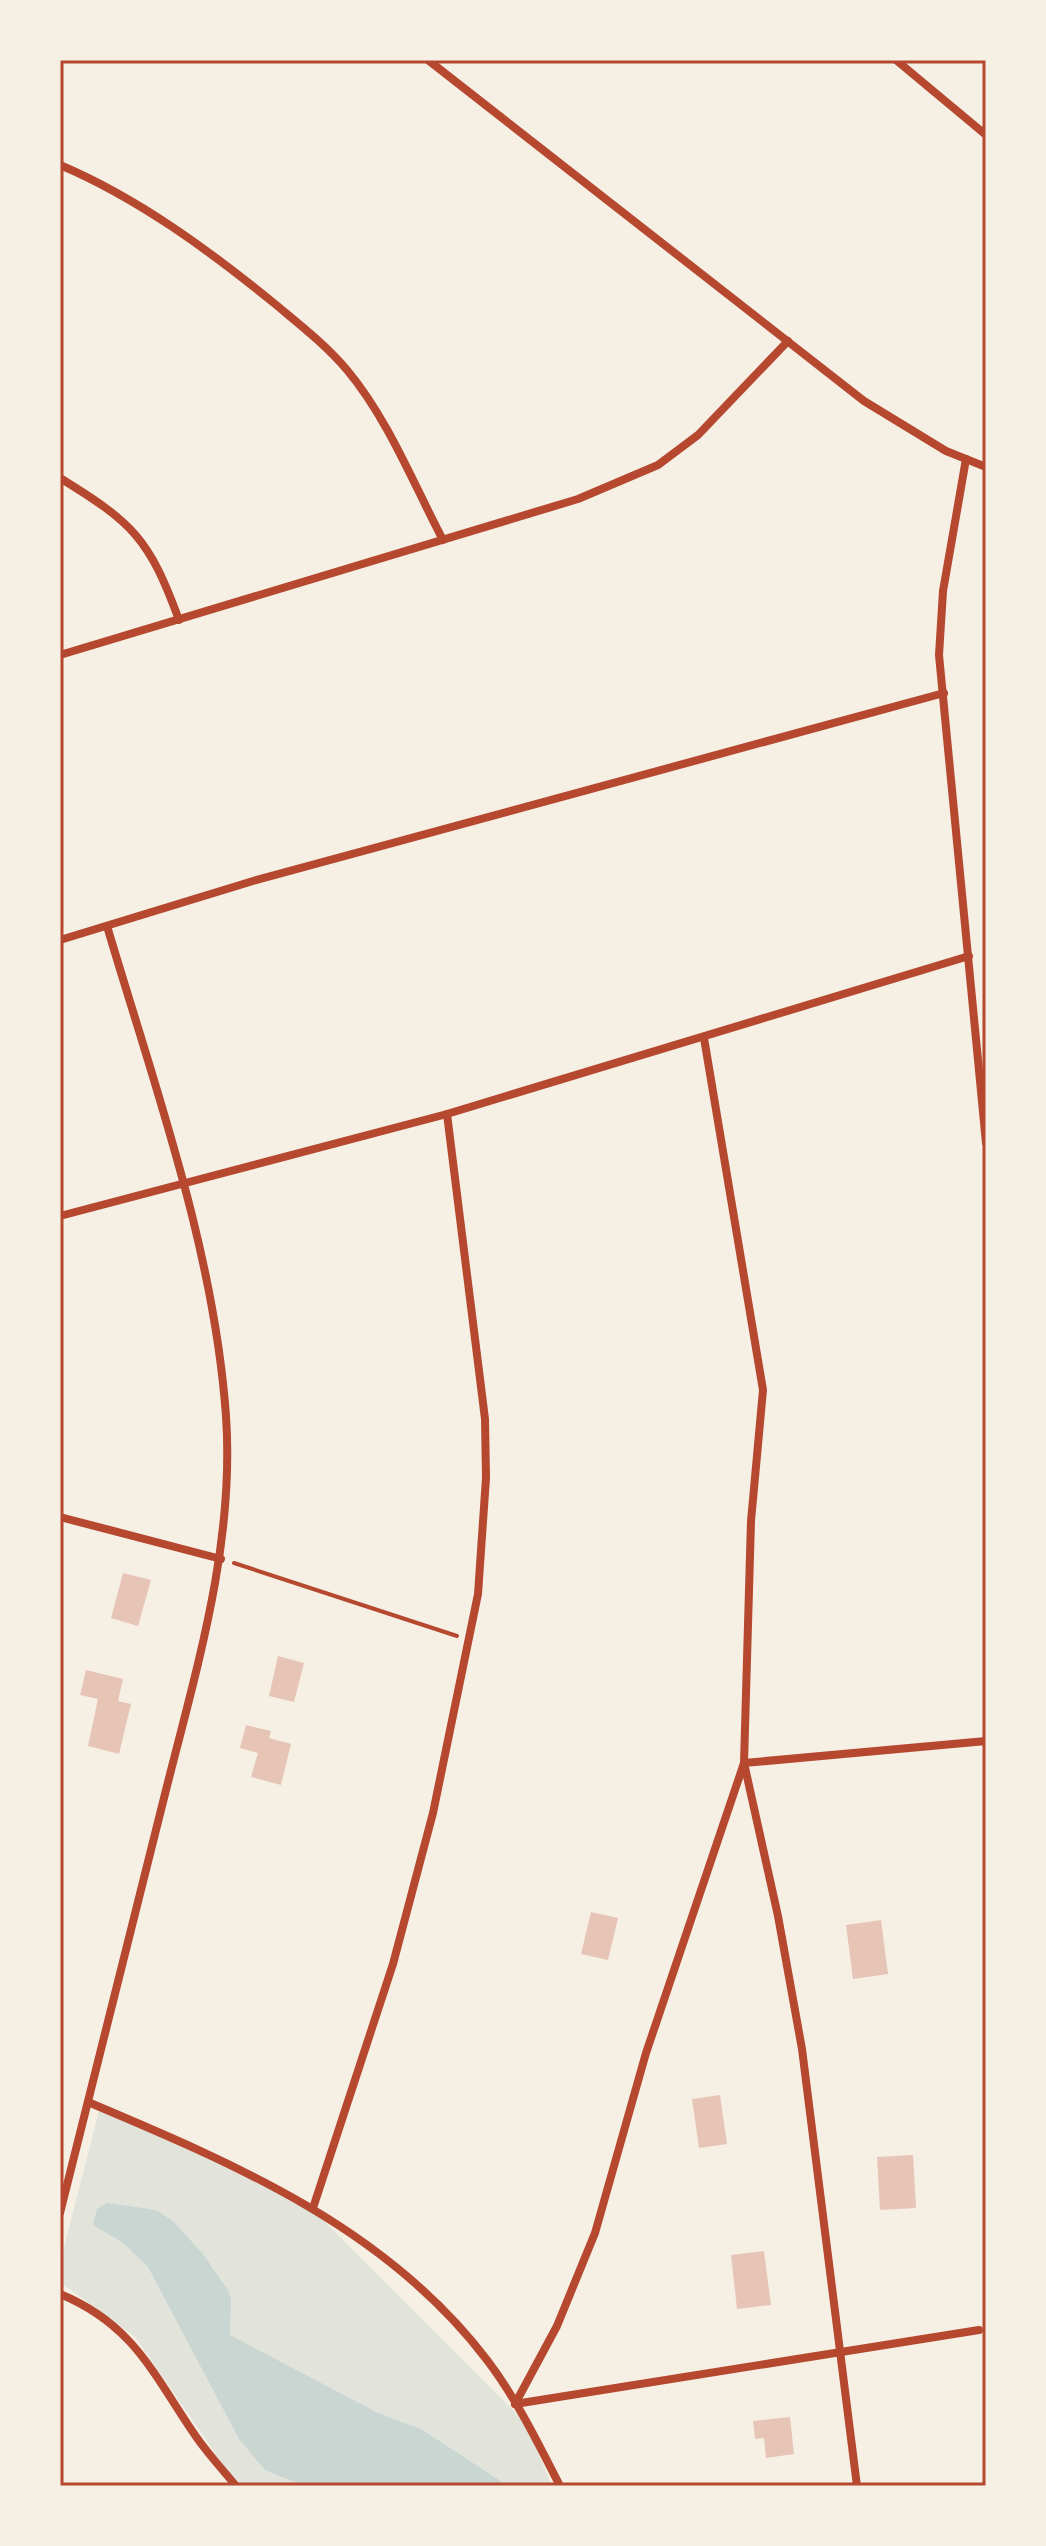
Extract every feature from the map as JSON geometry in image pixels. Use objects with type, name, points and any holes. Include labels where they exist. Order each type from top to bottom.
[{"type":"street","points":[[428,60],[864,401],[946,451],[986,467]]},
{"type":"street","points":[[896,60],[986,135]]},
{"type":"street","points":[[60,165],[93,179],[220,260],[303,328],[346,369],[373,405],[443,540]]},
{"type":"street","points":[[60,655],[578,499],[658,465],[698,435],[788,341]]},
{"type":"street","points":[[966,459],[943,591],[939,655],[986,1143]]},
{"type":"street","points":[[60,478],[112,510],[144,542],[162,574],[179,620]]},
{"type":"street","points":[[60,940],[253,881],[944,693]]},
{"type":"street","points":[[60,2213],[221,1559],[227,1498],[226,1417],[217,1340],[183,1183],[107,926]]},
{"type":"street","points":[[60,1216],[447,1114],[969,956]]},
{"type":"street","points":[[704,1038],[763,1390],[751,1521],[744,1763],[778,1916],[802,2049],[843,2352],[857,2486]]},
{"type":"street","points":[[313,2208],[393,1964],[433,1813],[471,1640],[483,1534],[485,1419],[447,1114]]},
{"type":"street","points":[[60,1517],[221,1559]]},
{"type":"street","points":[[744,1763],[986,1741]]},
{"type":"street","points":[[515,2404],[557,2326],[595,2233],[646,2053],[744,1763]]},
{"type":"street","points":[[88,2102],[230,2162],[313,2208],[391,2261],[438,2305],[487,2360],[560,2486]]},
{"type":"street","points":[[60,2294],[85,2304],[122,2331],[157,2375],[198,2439],[236,2486]]},
{"type":"street","points":[[515,2404],[979,2330]]},
{"type":"path","points":[[221,1559],[471,1640]]},
{"type":"shaded area","points":[[101,2103],[309,2206],[525,2422],[552,2486],[238,2486],[135,2337],[60,2282],[60,2263]]},
{"type":"shaded area","points":[[107,2203],[156,2210],[173,2221],[202,2253],[228,2290],[231,2299],[230,2335],[378,2413],[421,2429],[508,2486],[304,2486],[265,2470],[239,2439],[148,2267],[122,2242],[93,2225],[97,2209]]},
{"type":"building","points":[[123,1573],[151,1580],[138,1626],[111,1618]]},
{"type":"building","points":[[278,1656],[304,1663],[294,1702],[269,1696]]},
{"type":"building","points":[[86,1670],[123,1679],[118,1701],[131,1704],[119,1754],[88,1746],[98,1699],[80,1695]]},
{"type":"building","points":[[246,1725],[271,1731],[269,1738],[291,1744],[281,1785],[251,1777],[258,1753],[240,1748]]},
{"type":"building","points":[[591,1912],[618,1918],[608,1960],[581,1954]]},
{"type":"building","points":[[881,1920],[888,1974],[853,1979],[846,1925]]},
{"type":"building","points":[[720,2095],[727,2144],[699,2148],[692,2099]]},
{"type":"building","points":[[913,2155],[916,2208],[880,2210],[877,2157]]},
{"type":"building","points":[[764,2251],[771,2305],[737,2309],[731,2255]]},
{"type":"building","points":[[790,2417],[794,2454],[766,2458],[764,2438],[755,2439],[753,2421]]}]
